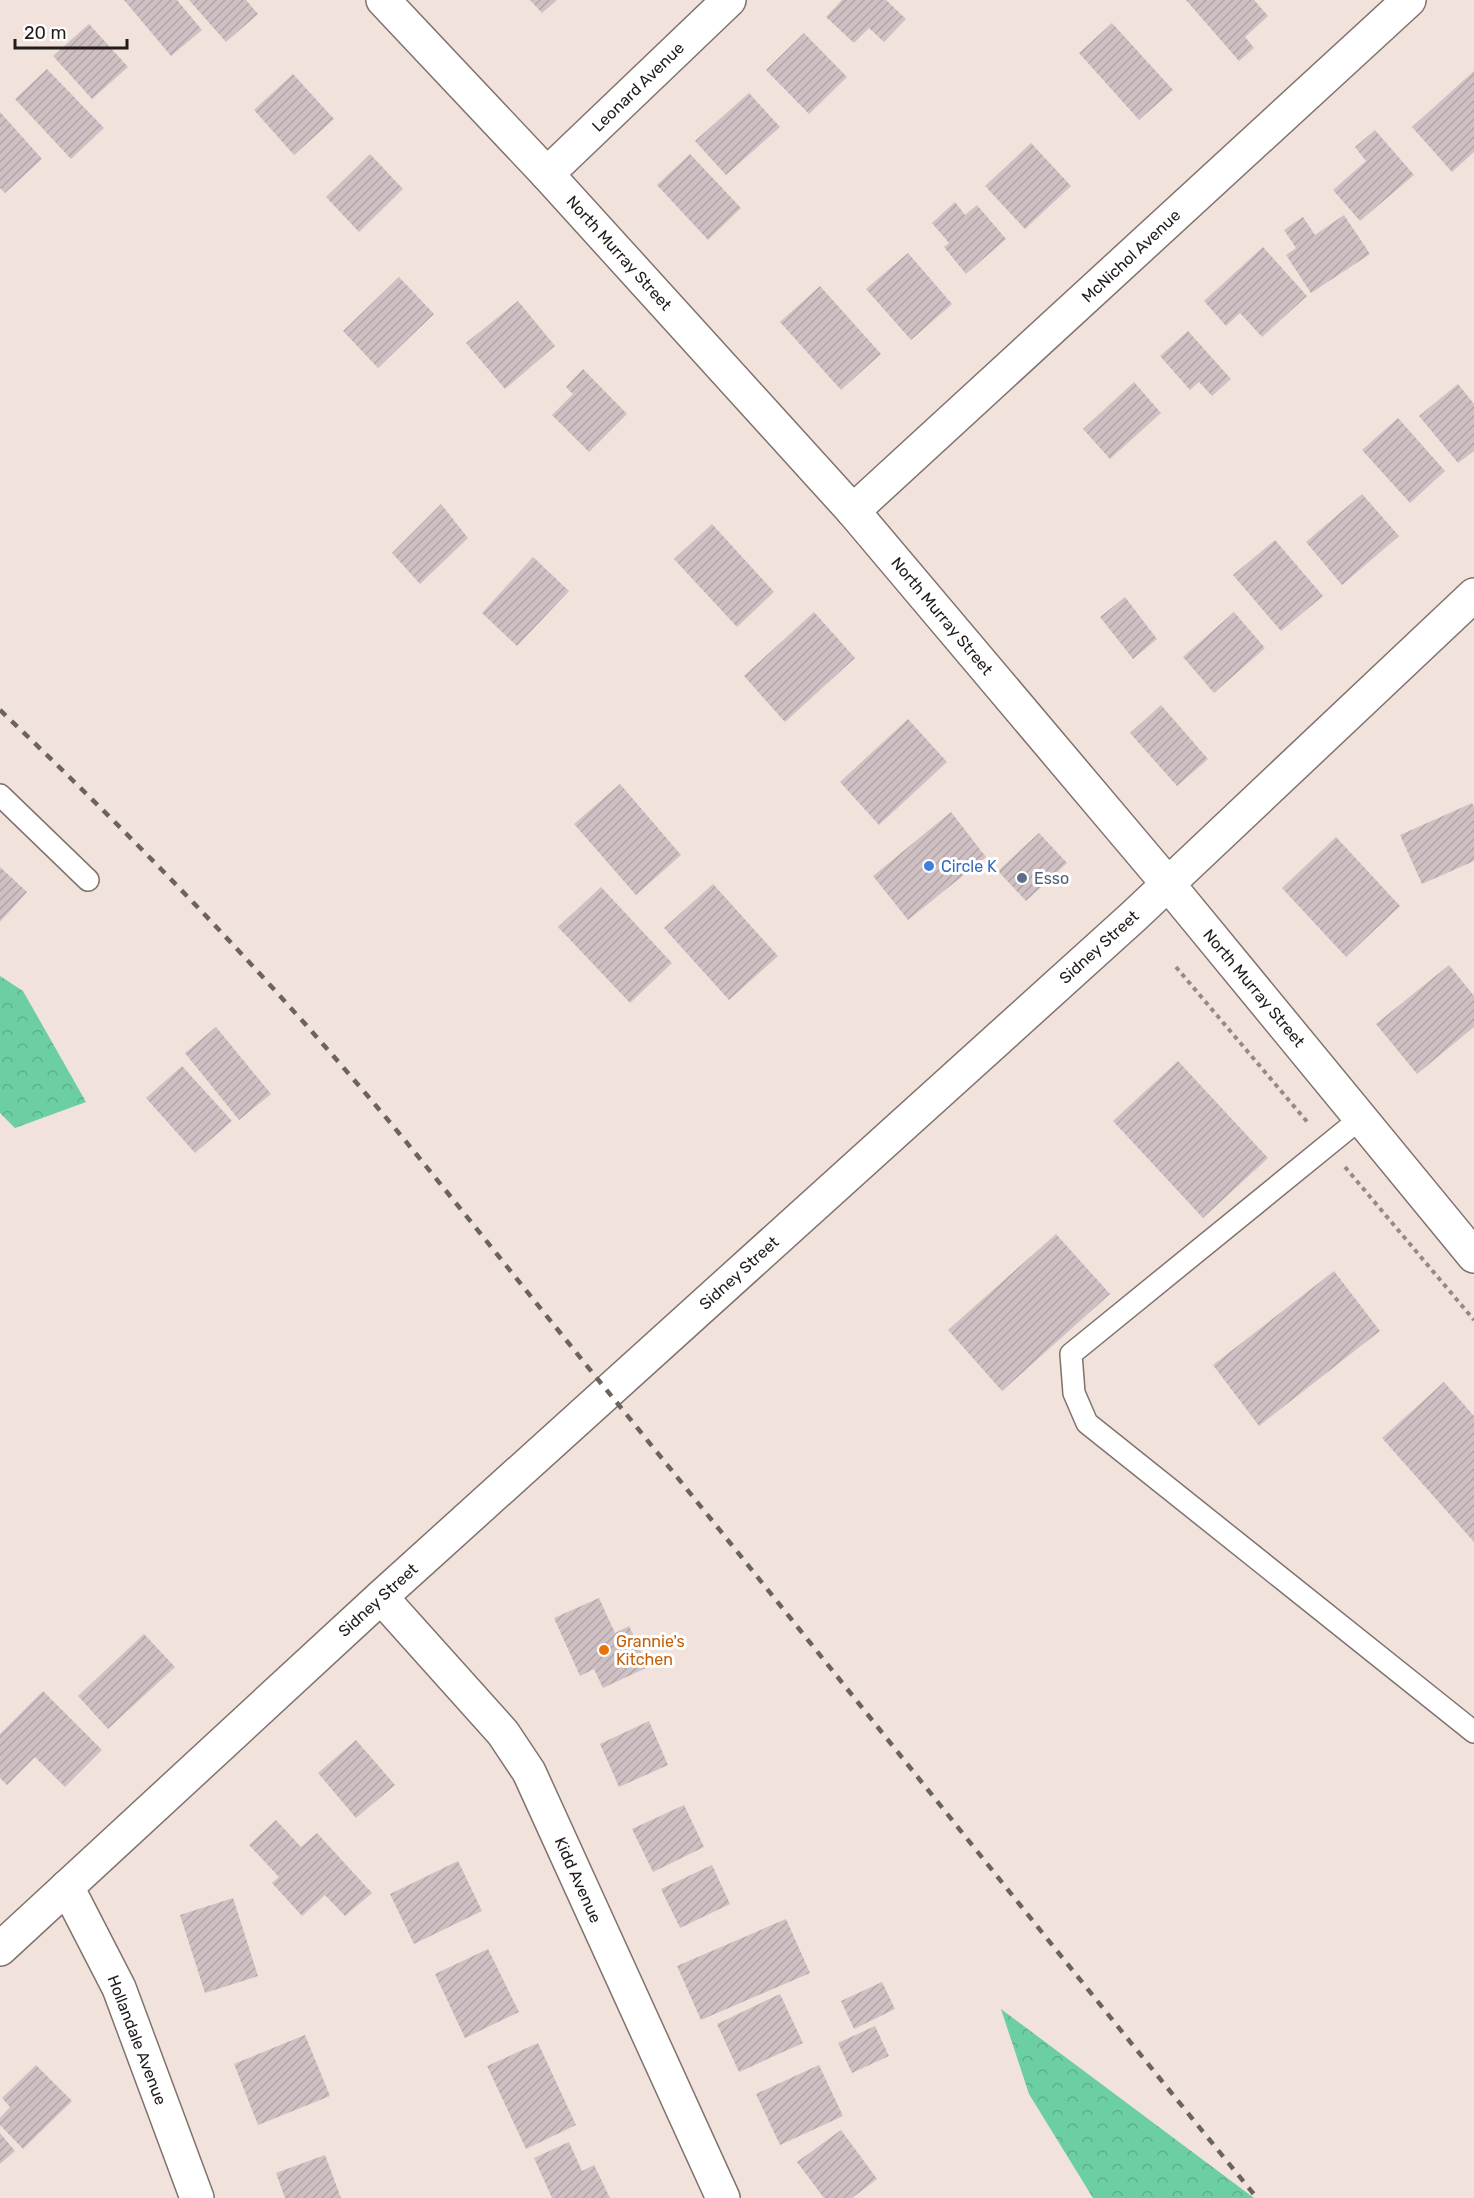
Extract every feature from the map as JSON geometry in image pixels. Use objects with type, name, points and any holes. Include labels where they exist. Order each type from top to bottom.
[{"type":"street","name":"North Murray Street","points":[[383,0],[547,174],[854,511],[1168,884],[1474,1256]]},
{"type":"street","name":"Leonard Avenue","points":[[547,174],[729,0]]},
{"type":"street","name":"McNichol Avenue","points":[[854,511],[1409,0]]},
{"type":"street","name":"Sidney Street","points":[[0,1949],[381,1597],[1168,884],[1474,594]]},
{"type":"street","name":"Kidd Avenue","points":[[381,1597],[503,1733],[529,1772],[723,2198]]},
{"type":"street","name":"Hollandale Avenue","points":[[67,1887],[119,1988],[197,2198]]},
{"type":"lane","points":[[0,795],[88,880]]},
{"type":"lane","points":[[1361,1118],[1071,1354],[1074,1393],[1087,1423],[1474,1732]]},
{"type":"green space","points":[[0,976],[23,991],[86,1102],[15,1128],[0,1113]]},
{"type":"green space","points":[[1001,2009],[1254,2198],[1093,2198],[1029,2094]]},
{"type":"building","points":[[124,0],[177,0],[202,30],[171,56]]},
{"type":"building","points":[[189,0],[246,0],[258,14],[226,42]]},
{"type":"building","points":[[530,0],[557,0],[542,13]]},
{"type":"building","points":[[842,0],[886,0],[906,19],[884,42],[869,28],[854,43],[826,17]]},
{"type":"building","points":[[1186,0],[1254,0],[1268,16],[1245,37],[1254,48],[1239,61]]},
{"type":"building","points":[[1112,23],[1173,90],[1139,120],[1079,53]]},
{"type":"building","points":[[89,24],[128,67],[92,99],[53,56]]},
{"type":"building","points":[[804,33],[847,77],[809,114],[766,70]]},
{"type":"building","points":[[47,69],[104,128],[71,159],[15,99]]},
{"type":"building","points":[[1474,71],[1474,152],[1452,172],[1412,127]]},
{"type":"building","points":[[293,74],[334,119],[294,155],[254,110]]},
{"type":"building","points":[[749,93],[780,127],[726,175],[695,141]]},
{"type":"building","points":[[0,112],[42,159],[5,193],[0,188]]},
{"type":"building","points":[[1375,130],[1414,175],[1360,221],[1333,190],[1366,161],[1355,147]]},
{"type":"building","points":[[1031,143],[1071,186],[1025,229],[985,186]]},
{"type":"building","points":[[370,154],[403,189],[359,232],[326,197]]},
{"type":"building","points":[[690,154],[741,208],[708,240],[657,185]]},
{"type":"building","points":[[955,202],[965,215],[977,205],[1006,239],[966,274],[944,247],[949,243],[932,223]]},
{"type":"building","points":[[1344,215],[1370,254],[1311,293],[1286,255],[1296,248],[1284,230],[1303,217],[1315,235]]},
{"type":"building","points":[[1263,247],[1307,296],[1262,337],[1240,313],[1226,326],[1204,301]]},
{"type":"building","points":[[908,253],[952,304],[911,340],[866,289]]},
{"type":"building","points":[[399,277],[434,314],[378,368],[343,331]]},
{"type":"building","points":[[820,286],[881,354],[841,390],[780,322]]},
{"type":"building","points":[[518,301],[555,346],[505,389],[466,343]]},
{"type":"building","points":[[1188,331],[1231,379],[1212,396],[1199,382],[1190,390],[1160,356]]},
{"type":"building","points":[[583,369],[627,414],[589,452],[552,415],[573,394],[566,387]]},
{"type":"building","points":[[1134,382],[1161,413],[1110,459],[1083,429]]},
{"type":"building","points":[[1458,384],[1474,404],[1474,451],[1458,463],[1419,416]]},
{"type":"building","points":[[1398,418],[1445,471],[1410,503],[1362,450]]},
{"type":"building","points":[[1362,494],[1399,536],[1342,585],[1306,542]]},
{"type":"building","points":[[441,504],[468,538],[420,584],[392,553]]},
{"type":"building","points":[[712,524],[774,592],[737,627],[674,559]]},
{"type":"building","points":[[1275,540],[1323,596],[1281,631],[1233,575]]},
{"type":"building","points":[[533,557],[569,591],[517,646],[482,613]]},
{"type":"building","points":[[1125,597],[1157,639],[1133,659],[1100,617]]},
{"type":"building","points":[[814,612],[855,658],[785,722],[744,676]]},
{"type":"building","points":[[1234,612],[1265,648],[1214,693],[1183,657]]},
{"type":"building","points":[[1161,705],[1208,759],[1177,786],[1130,733]]},
{"type":"building","points":[[908,719],[947,762],[879,825],[840,782]]},
{"type":"building","points":[[620,784],[681,855],[636,895],[574,824]]},
{"type":"building","points":[[1472,803],[1474,807],[1474,861],[1422,884],[1400,835]]},
{"type":"building","name":"Circle K","points":[[951,812],[986,857],[908,920],[873,876]]},
{"type":"building","points":[[1039,833],[1067,863],[1026,901],[998,871]]},
{"type":"building","points":[[1336,837],[1400,906],[1346,957],[1282,888]]},
{"type":"building","points":[[0,867],[27,892],[0,922]]},
{"type":"building","points":[[713,884],[778,956],[729,1000],[664,928]]},
{"type":"building","points":[[601,887],[672,963],[630,1003],[558,927]]},
{"type":"building","points":[[1449,965],[1474,996],[1474,1027],[1417,1074],[1376,1024]]},
{"type":"building","points":[[216,1027],[271,1094],[239,1120],[185,1053]]},
{"type":"building","points":[[1178,1061],[1268,1158],[1203,1218],[1113,1121]]},
{"type":"building","points":[[182,1066],[232,1121],[195,1153],[146,1098]]},
{"type":"building","points":[[1056,1234],[1110,1294],[1002,1391],[948,1330]]},
{"type":"building","points":[[1334,1271],[1380,1331],[1259,1426],[1213,1365]]},
{"type":"building","points":[[1444,1382],[1474,1416],[1474,1542],[1382,1438]]},
{"type":"building","name":"Grannie's Kitchen","points":[[599,1598],[615,1633],[629,1626],[648,1667],[603,1688],[594,1669],[580,1676],[554,1618]]},
{"type":"building","points":[[144,1634],[175,1667],[108,1729],[78,1696]]},
{"type":"building","points":[[43,1691],[102,1750],[65,1787],[35,1757],[7,1785],[0,1778],[0,1734]]},
{"type":"building","points":[[649,1721],[668,1765],[619,1787],[600,1744]]},
{"type":"building","points":[[356,1740],[395,1785],[356,1818],[318,1773]]},
{"type":"building","points":[[684,1805],[704,1847],[653,1872],[632,1829]]},
{"type":"building","points":[[276,1820],[301,1847],[317,1833],[372,1893],[345,1916],[325,1895],[302,1916],[272,1883],[279,1877],[249,1845]]},
{"type":"building","points":[[458,1861],[482,1911],[414,1944],[390,1894]]},
{"type":"building","points":[[712,1865],[730,1904],[680,1928],[661,1889]]},
{"type":"building","points":[[233,1898],[258,1976],[205,1993],[180,1915]]},
{"type":"building","points":[[786,1919],[810,1973],[701,2020],[677,1966]]},
{"type":"building","points":[[488,1949],[519,2012],[465,2038],[435,1974]]},
{"type":"building","points":[[882,1982],[895,2009],[854,2029],[841,2001]]},
{"type":"building","points":[[780,1994],[803,2043],[739,2072],[717,2024]]},
{"type":"building","points":[[875,2026],[889,2056],[852,2073],[838,2043]]},
{"type":"building","points":[[305,2035],[330,2096],[258,2125],[234,2064]]},
{"type":"building","points":[[538,2043],[576,2125],[526,2149],[487,2066]]},
{"type":"building","points":[[36,2065],[72,2101],[23,2149],[0,2125],[0,2118],[10,2107],[2,2098]]},
{"type":"building","points":[[819,2065],[843,2116],[780,2145],[756,2094]]},
{"type":"building","points":[[841,2130],[877,2179],[852,2198],[824,2198],[797,2162]]},
{"type":"building","points":[[0,2133],[15,2151],[0,2164]]},
{"type":"building","points":[[569,2142],[582,2171],[594,2165],[610,2198],[552,2198],[534,2158]]},
{"type":"building","points":[[325,2155],[341,2198],[285,2198],[276,2173]]},
{"type":"railway","points":[[0,710],[208,918],[356,1082],[457,1204],[1257,2198]]},
{"type":"place","name":"Circle K","points":[[929,866]]},
{"type":"place","name":"Esso","points":[[1022,878]]},
{"type":"place","name":"Grannie's Kitchen","points":[[604,1650]]}]
